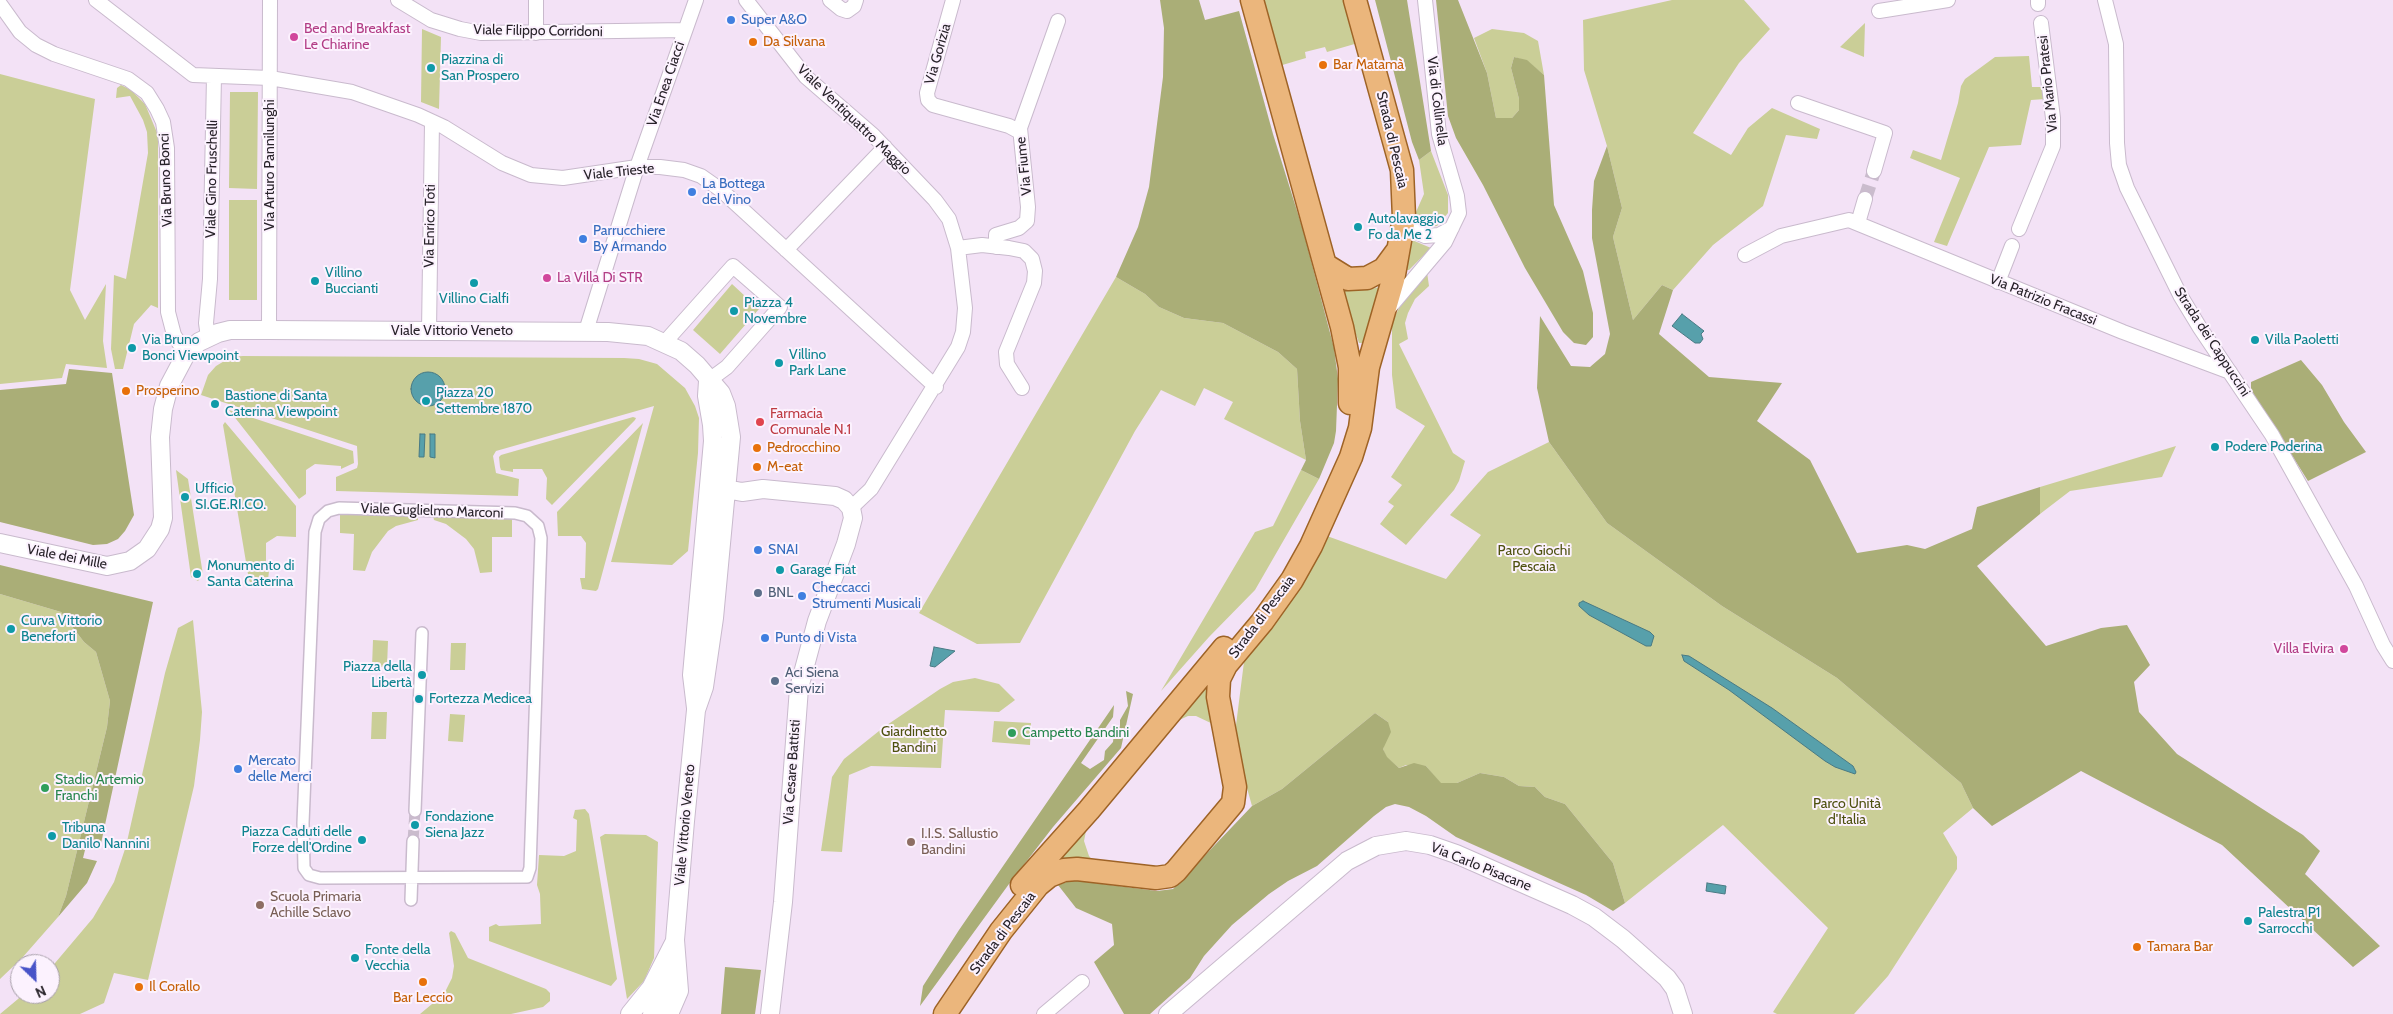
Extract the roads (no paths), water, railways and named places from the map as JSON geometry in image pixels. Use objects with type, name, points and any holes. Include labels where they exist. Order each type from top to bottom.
[{"type":"main road","name":"Strada di Pescaia","points":[[932,1014],[992,924],[1017,891],[1089,810],[1270,590],[1296,548],[1340,455],[1346,436],[1350,404],[1348,355],[1327,266],[1252,0]]},
{"type":"main road","name":"Strada di Pescaia","points":[[945,1014],[1001,931],[1038,886],[1049,876],[1064,870],[1077,869],[1156,878],[1170,876],[1180,867],[1231,806],[1235,796],[1235,787],[1218,697],[1219,679],[1231,658],[1262,622],[1292,580],[1311,546],[1340,484],[1358,437],[1368,367],[1393,280],[1400,247],[1404,218],[1402,170],[1355,0]]},
{"type":"main road","points":[[1348,279],[1367,278],[1379,272],[1391,262],[1400,247]]},
{"type":"main road","points":[[1327,266],[1348,279],[1365,284],[1393,280]]},
{"type":"street","points":[[96,0],[193,75],[270,78]]},
{"type":"street","name":"Via Arturo Pannilunghi","points":[[269,330],[270,0]]},
{"type":"street","name":"Viale Filippo Corridoni","points":[[398,0],[422,16],[460,29],[491,34],[685,30]]},
{"type":"street","points":[[536,0],[536,33]]},
{"type":"street","name":"Via Enea Ciacci","points":[[586,331],[637,167],[696,0]]},
{"type":"street","name":"Viale Ventiquattro Maggio","points":[[746,0],[806,77],[885,147],[944,211],[952,226],[958,244],[965,297],[964,325],[955,354],[871,490],[852,508]]},
{"type":"street","points":[[830,0],[841,9],[847,11],[854,6],[856,0]]},
{"type":"street","name":"Via Gorizia","points":[[953,0],[927,93],[928,100],[933,105],[1009,126],[1020,132]]},
{"type":"street","name":"Via di Collinella","points":[[1384,313],[1445,242],[1459,217],[1460,206],[1439,134],[1425,0]]},
{"type":"street","points":[[1879,11],[1948,0]]},
{"type":"street","name":"Strada dei Cappuccini","points":[[2105,0],[2116,44],[2117,143],[2124,180],[2180,295],[2281,451],[2356,586],[2382,645],[2393,662]]},
{"type":"street","name":"Via Bruno Bonci","points":[[0,4],[17,28],[36,45],[54,54],[104,70],[138,84],[151,99],[163,122],[167,148],[168,312],[174,336],[186,354]]},
{"type":"street","name":"Via Fiume","points":[[958,244],[977,245],[996,241],[1019,228],[1027,221],[1028,207],[1020,132],[1021,124],[1058,21]]},
{"type":"street","name":"Via Mario Pratesi","points":[[2019,229],[2051,156],[2053,146],[2053,118],[2041,23]]},
{"type":"street","name":"Viale Gino Fruschelli","points":[[208,337],[206,323],[210,278],[214,76]]},
{"type":"street","name":"Viale Trieste","points":[[270,78],[352,92],[432,122],[502,164],[538,176],[563,178],[637,167],[672,168],[701,176],[721,190],[936,387]]},
{"type":"street","points":[[1798,103],[1885,133],[1874,170]]},
{"type":"street","name":"Via Enrico Toti","points":[[429,331],[432,122]]},
{"type":"street","points":[[786,250],[885,147]]},
{"type":"street","points":[[1858,223],[1865,199]]},
{"type":"street","points":[[1404,218],[1418,233],[1425,236],[1439,235],[1452,228]]},
{"type":"street","name":"Via Patrizio Fracassi","points":[[1746,255],[1781,236],[1838,221],[1849,220],[1998,282],[2231,372]]},
{"type":"street","points":[[996,241],[1024,251],[1032,260],[1034,267],[1034,284],[1006,352],[1007,364],[1022,388]]},
{"type":"street","points":[[1998,282],[2012,246]]},
{"type":"street","points":[[665,342],[733,266],[780,306],[726,367],[708,380],[720,417],[718,472],[721,484],[726,489],[742,492],[763,489],[835,496],[844,500],[852,508]]},
{"type":"street","name":"Via di Collinella","points":[[1393,280],[1423,268]]},
{"type":"street","name":"Viale Vittorio Veneto","points":[[186,354],[208,337],[230,330],[586,331],[638,334],[665,342],[689,358],[721,393],[726,406],[731,437],[730,467],[726,489],[712,635],[704,687],[696,710],[675,940],[676,962],[680,979],[679,991],[670,1014]]},
{"type":"street","name":"Viale dei Mille","points":[[0,543],[107,566],[120,565],[134,559],[154,539],[160,529],[164,512],[160,445],[163,409],[171,380],[186,354]]},
{"type":"street","name":"Viale Vittorio Veneto","points":[[696,710],[692,675],[713,434],[707,396],[708,380]]},
{"type":"street","points":[[730,467],[736,478],[763,489]]},
{"type":"street","name":"Viale Guglielmo Marconi","points":[[340,508],[522,515],[535,522],[541,538],[530,872],[527,877],[521,878],[412,878],[316,878],[309,875],[304,868],[303,822],[316,524],[328,511],[340,508]]},
{"type":"street","name":"Via Cesare Battisti","points":[[770,1014],[783,902],[799,688],[817,621],[851,528],[852,508]]},
{"type":"street","points":[[415,811],[422,633]]},
{"type":"street","name":"Via Carlo Pisacane","points":[[1168,1014],[1343,865],[1376,846],[1406,841],[1422,843],[1456,854],[1572,905],[1598,920],[1667,978],[1675,990],[1683,1014]]},
{"type":"street","points":[[411,900],[413,842]]},
{"type":"street","name":"Viale Vittorio Veneto","points":[[630,1014],[652,988],[675,940]]},
{"type":"street","name":"Viale Vittorio Veneto","points":[[652,1014],[660,1002],[676,962]]},
{"type":"street","points":[[1044,1014],[1082,982]]},
{"type":"water","points":[[1682,314],[1704,331],[1701,334],[1703,339],[1700,343],[1695,343],[1672,326]]},
{"type":"water","points":[[428,372],[440,377],[445,389],[440,401],[428,406],[416,401],[411,389],[416,377]]},
{"type":"water","points":[[420,434],[425,434],[424,457],[419,457]]},
{"type":"water","points":[[430,434],[435,434],[435,458],[430,457]]},
{"type":"water","points":[[1583,601],[1650,632],[1654,636],[1651,646],[1646,646],[1589,615],[1579,606],[1579,603]]},
{"type":"water","points":[[934,647],[955,651],[935,667],[930,666]]},
{"type":"water","points":[[1682,655],[1689,656],[1772,708],[1853,766],[1855,774],[1835,767],[1825,761],[1729,690],[1684,661]]},
{"type":"water","points":[[1707,883],[1726,886],[1725,894],[1706,891]]},
{"type":"tunnel","points":[[1865,199],[1874,171]]},
{"type":"tunnel","points":[[413,841],[415,811]]},
{"type":"place","name":"Super A&O","points":[[731,20]]},
{"type":"place","name":"Bed and Breakfast Le Chiarine","points":[[294,37]]},
{"type":"place","name":"Da Silvana","points":[[753,42]]},
{"type":"place","name":"Bar Matamà","points":[[1323,65]]},
{"type":"place","name":"Piazzina di San Prospero","points":[[431,68]]},
{"type":"place","name":"La Bottega del Vino","points":[[692,192]]},
{"type":"place","name":"Autolavaggio Fo da Me 2","points":[[1358,227]]},
{"type":"place","name":"Parrucchiere By Armando","points":[[583,239]]},
{"type":"place","name":"La Villa Di STR","points":[[547,278]]},
{"type":"place","name":"Villino Buccianti","points":[[315,281]]},
{"type":"place","name":"Villino Cialfi","points":[[474,283]]},
{"type":"place","name":"Piazza 4 Novembre","points":[[734,311]]},
{"type":"place","name":"Villa Paoletti","points":[[2255,340]]},
{"type":"place","name":"Via Bruno Bonci Viewpoint","points":[[132,348]]},
{"type":"place","name":"Villino Park Lane","points":[[779,363]]},
{"type":"place","name":"Prosperino","points":[[126,391]]},
{"type":"place","name":"Piazza 20 Settembre 1870","points":[[426,401]]},
{"type":"place","name":"Bastione di Santa Caterina Viewpoint","points":[[215,404]]},
{"type":"place","name":"Farmacia Comunale N.1","points":[[760,422]]},
{"type":"place","name":"Podere Poderina","points":[[2215,447]]},
{"type":"place","name":"Pedrocchino","points":[[757,448]]},
{"type":"place","name":"M-eat","points":[[757,467]]},
{"type":"place","name":"Ufficio SI.GE.RI.CO.","points":[[185,497]]},
{"type":"place","name":"SNAI","points":[[758,550]]},
{"type":"place","name":"Garage Fiat","points":[[780,570]]},
{"type":"place","name":"Monumento di Santa Caterina","points":[[197,574]]},
{"type":"place","name":"BNL","points":[[758,593]]},
{"type":"place","name":"Checcacci Strumenti Musicali","points":[[802,596]]},
{"type":"place","name":"Curva Vittorio Beneforti","points":[[11,629]]},
{"type":"place","name":"Punto di Vista","points":[[765,638]]},
{"type":"place","name":"Villa Elvira","points":[[2344,649]]},
{"type":"place","name":"Piazza della Libertà","points":[[422,675]]},
{"type":"place","name":"Aci Siena Servizi","points":[[775,681]]},
{"type":"place","name":"Fortezza Medicea","points":[[419,699]]},
{"type":"place","name":"Campetto Bandini","points":[[1012,733]]},
{"type":"place","name":"Mercato delle Merci","points":[[238,769]]},
{"type":"place","name":"Stadio Artemio Franchi","points":[[45,788]]},
{"type":"place","name":"Fondazione Siena Jazz","points":[[415,825]]},
{"type":"place","name":"Tribuna Danilo Nannini","points":[[52,836]]},
{"type":"place","name":"Piazza Caduti delle Forze dell'Ordine","points":[[362,840]]},
{"type":"place","name":"I.I.S. Sallustio Bandini","points":[[911,842]]},
{"type":"place","name":"Scuola Primaria Achille Sclavo","points":[[260,905]]},
{"type":"place","name":"Palestra P1 Sarrocchi","points":[[2248,921]]},
{"type":"place","name":"Tamara Bar","points":[[2137,947]]},
{"type":"place","name":"Fonte della Vecchia","points":[[355,958]]},
{"type":"place","name":"Bar Leccio","points":[[423,982]]},
{"type":"place","name":"Il Corallo","points":[[139,987]]},
{"type":"park label","name":"Parco Giochi Pescaia","points":[[1534,560]]},
{"type":"park label","name":"Giardinetto Bandini","points":[[914,740]]},
{"type":"park label","name":"Parco Unità d'Italia","points":[[1847,812]]}]
